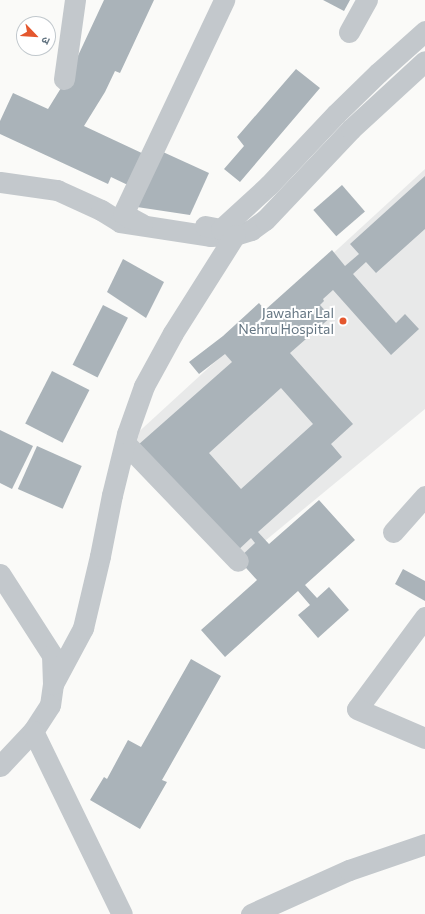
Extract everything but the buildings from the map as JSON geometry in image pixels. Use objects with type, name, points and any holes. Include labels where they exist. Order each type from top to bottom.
[{"type":"street","points":[[64,79],[75,0]]},
{"type":"street","points":[[123,214],[224,0]]},
{"type":"street","points":[[349,32],[367,0]]},
{"type":"street","points":[[101,210],[221,228],[269,185],[378,72],[425,31]]},
{"type":"street","points":[[0,182],[57,190],[101,210],[120,222],[148,228],[210,236],[235,236],[251,230],[265,220],[351,129],[425,61]]},
{"type":"street","points":[[336,114],[351,129]]},
{"type":"street","points":[[123,214],[148,228]]},
{"type":"street","points":[[53,684],[83,628],[112,495],[125,444],[148,380],[173,333],[235,236]]},
{"type":"street","points":[[125,444],[238,561]]},
{"type":"street","points":[[393,532],[425,496]]},
{"type":"street","points":[[0,574],[52,655],[53,684],[50,705],[33,731],[0,766]]},
{"type":"street","points":[[423,626],[357,709],[425,738]]},
{"type":"street","points":[[33,731],[122,914]]},
{"type":"street","points":[[251,914],[349,870],[425,844]]},
{"type":"shaded area","name":"Jawahar Lal Nehru Hospital","points":[[425,169],[425,409],[243,559],[132,438]]},
{"type":"place","name":"Jawahar Lal Nehru Hospital","points":[[343,321]]}]
